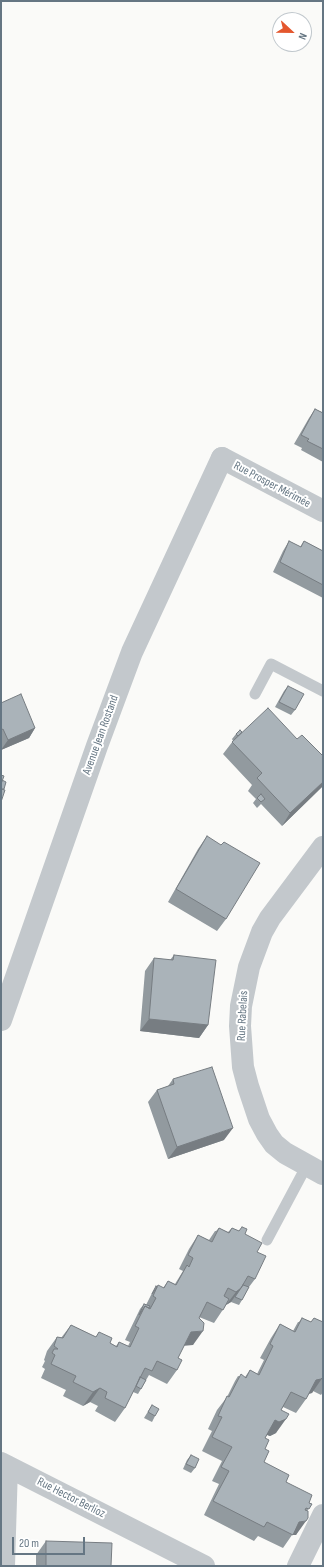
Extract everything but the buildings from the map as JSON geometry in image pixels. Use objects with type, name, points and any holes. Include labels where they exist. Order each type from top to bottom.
[{"type":"street","name":"Rue Prosper Mérimée","points":[[222,458],[323,511]]},
{"type":"street","name":"Avenue Jean Rostand","points":[[1,1020],[97,746],[132,652],[222,458]]},
{"type":"street","name":"Rue Rabelais","points":[[315,1170],[274,1144],[259,1119],[243,1067],[240,1026],[241,1006],[248,967],[262,932],[270,918],[323,847]]},
{"type":"street","points":[[4,1464],[4,1566]]},
{"type":"street","name":"Rue Hector Berlioz","points":[[4,1464],[204,1566]]},
{"type":"street","points":[[298,1566],[323,1515]]},
{"type":"lane","points":[[255,694],[271,664],[323,691]]},
{"type":"lane","points":[[267,1240],[315,1170]]}]
